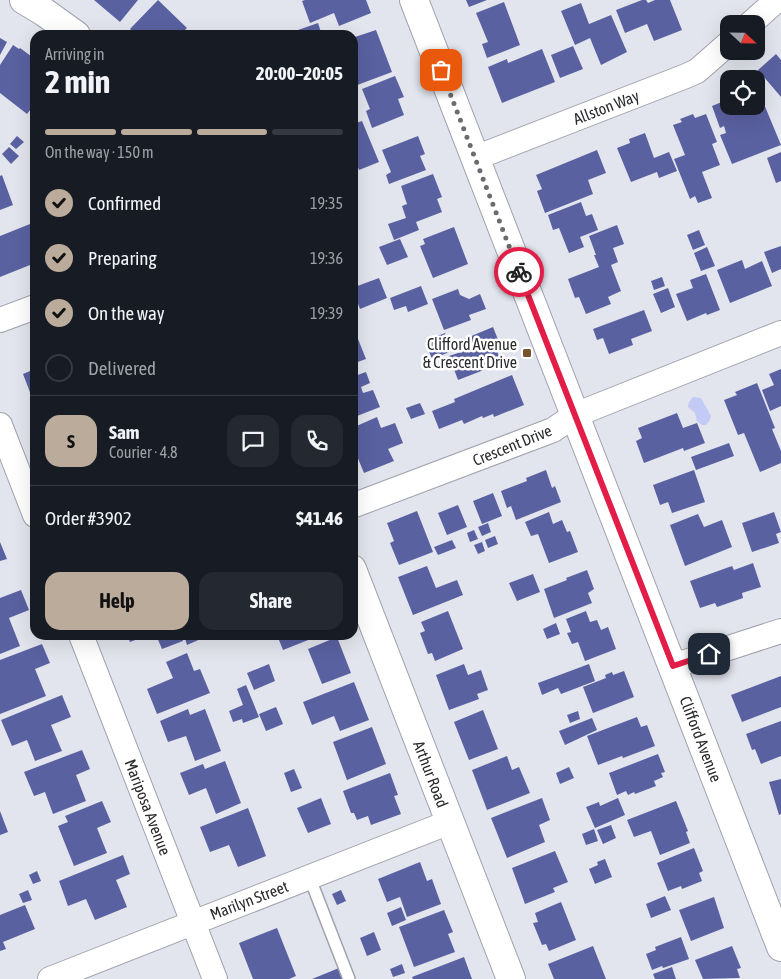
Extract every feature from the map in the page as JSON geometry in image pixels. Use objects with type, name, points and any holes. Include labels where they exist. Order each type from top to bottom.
[{"type":"street","points":[[24,0],[69,30]]},
{"type":"street","name":"Clifford Avenue","points":[[414,0],[574,415],[778,930]]},
{"type":"street","points":[[760,15],[777,0]]},
{"type":"street","name":"Allston Way","points":[[475,158],[686,76],[697,71],[720,51]]},
{"type":"street","points":[[0,320],[30,309]]},
{"type":"street","name":"Crescent Drive","points":[[358,504],[552,430],[574,415],[781,333]]},
{"type":"street","points":[[0,425],[30,503]]},
{"type":"street","name":"Arthur Road","points":[[358,584],[511,979]]},
{"type":"street","points":[[673,666],[781,631]]},
{"type":"street","name":"Mariposa Avenue","points":[[83,640],[215,979]]},
{"type":"street","name":"Marilyn Street","points":[[50,979],[450,822]]},
{"type":"lane","points":[[309,876],[349,979]]},
{"type":"water","points":[[693,397],[701,398],[711,416],[706,425],[702,425],[697,421],[695,413],[688,407]]},
{"type":"building","points":[[94,0],[138,0],[120,22]]},
{"type":"building","points":[[158,0],[187,28],[185,30],[130,29]]},
{"type":"building","points":[[366,0],[371,13],[339,26],[334,13],[310,23],[302,1]]},
{"type":"building","points":[[466,0],[487,0],[469,7]]},
{"type":"building","points":[[646,0],[648,3],[655,0],[670,0],[682,30],[654,41],[647,24],[625,33],[616,10]]},
{"type":"building","points":[[504,2],[520,45],[487,58],[482,44],[488,42],[476,13]]},
{"type":"building","points":[[581,3],[589,24],[611,15],[627,52],[601,65],[590,38],[575,45],[561,11]]},
{"type":"building","points":[[318,23],[320,30],[298,30]]},
{"type":"building","points":[[376,30],[392,72],[358,85],[358,36]]},
{"type":"building","points":[[0,38],[7,42],[0,55]]},
{"type":"building","points":[[13,45],[30,55],[30,110],[27,114],[0,93],[0,65]]},
{"type":"building","points":[[573,46],[583,69],[560,78],[551,55]]},
{"type":"building","points":[[542,49],[555,82],[502,103],[488,67],[507,59],[508,63]]},
{"type":"building","points":[[776,54],[781,60],[781,97],[765,78],[765,70],[758,70]]},
{"type":"building","points":[[395,76],[404,97],[398,99],[404,115],[372,128],[366,111],[370,109],[362,89]]},
{"type":"building","points":[[720,103],[720,115],[765,115],[765,106],[781,145],[732,164],[720,135],[726,133],[724,126],[720,128],[712,106]]},
{"type":"building","points":[[693,114],[695,118],[706,114],[717,142],[712,144],[720,165],[702,172],[712,198],[698,203],[695,196],[690,199],[674,159],[685,155],[673,125],[682,122],[680,119]]},
{"type":"building","points":[[362,121],[379,162],[359,170],[358,168],[358,122]]},
{"type":"building","points":[[645,133],[654,158],[669,152],[677,171],[659,178],[657,172],[631,182],[617,148],[630,143],[629,139]]},
{"type":"building","points":[[17,136],[24,142],[16,149],[10,144]]},
{"type":"building","points":[[418,136],[425,154],[420,156],[426,170],[389,184],[386,175],[391,172],[382,150]]},
{"type":"building","points":[[9,147],[19,156],[11,164],[2,154]]},
{"type":"building","points":[[597,150],[606,173],[588,180],[593,194],[545,213],[537,191],[542,189],[536,175]]},
{"type":"building","points":[[781,152],[781,181],[776,183],[767,158]]},
{"type":"building","points":[[433,174],[442,197],[437,199],[442,212],[416,222],[419,230],[394,240],[388,224],[406,218],[402,206],[407,204],[401,186]]},
{"type":"building","points":[[2,175],[13,205],[0,210],[0,176]]},
{"type":"building","points":[[581,202],[586,216],[592,214],[598,230],[580,237],[584,247],[569,253],[559,228],[553,230],[548,215]]},
{"type":"building","points":[[30,224],[30,265],[0,277],[0,236]]},
{"type":"building","points":[[617,225],[624,244],[613,248],[618,262],[611,265],[621,291],[608,297],[611,304],[586,314],[579,297],[575,298],[568,279],[599,267],[589,236]]},
{"type":"building","points":[[454,227],[468,264],[433,278],[420,246],[425,244],[423,239]]},
{"type":"building","points":[[699,230],[705,245],[693,250],[687,235]]},
{"type":"building","points":[[400,239],[408,257],[387,265],[379,247]]},
{"type":"building","points":[[781,246],[781,269],[772,273],[764,252]]},
{"type":"building","points":[[707,247],[715,266],[701,271],[694,253]]},
{"type":"building","points":[[742,260],[745,269],[762,261],[772,286],[730,303],[717,270]]},
{"type":"building","points":[[706,274],[720,310],[707,315],[706,313],[687,321],[676,294],[693,288],[690,280]]},
{"type":"building","points":[[662,277],[665,286],[654,290],[651,281]]},
{"type":"building","points":[[379,278],[387,298],[360,309],[358,304],[358,286]]},
{"type":"building","points":[[421,286],[428,304],[408,312],[406,306],[394,310],[390,298]]},
{"type":"building","points":[[668,288],[675,307],[661,313],[653,294]]},
{"type":"building","points":[[458,289],[460,295],[469,299],[480,294],[486,309],[469,315],[471,320],[444,330],[432,299]]},
{"type":"building","points":[[644,310],[652,331],[631,339],[633,345],[609,354],[603,338],[597,340],[593,329]]},
{"type":"building","points":[[493,327],[501,347],[496,349],[502,363],[458,380],[449,356],[461,352],[457,342]]},
{"type":"building","points":[[445,333],[452,351],[432,359],[425,341]]},
{"type":"building","points":[[358,339],[366,359],[358,362]]},
{"type":"building","points":[[781,369],[781,406],[770,411],[762,390],[774,385],[769,374]]},
{"type":"building","points":[[30,371],[30,392],[23,374]]},
{"type":"building","points":[[366,372],[370,383],[361,387],[363,393],[373,390],[380,407],[358,416],[358,375]]},
{"type":"building","points":[[512,375],[524,405],[494,417],[493,414],[483,418],[482,416],[464,424],[462,420],[439,429],[432,411],[455,402],[454,399]]},
{"type":"building","points":[[757,383],[775,428],[772,429],[781,451],[781,463],[760,472],[744,433],[738,435],[724,400],[737,395],[735,392]]},
{"type":"building","points":[[420,403],[425,414],[411,419],[406,408]]},
{"type":"building","points":[[677,413],[683,428],[697,423],[705,443],[684,451],[683,448],[644,463],[636,441],[642,438],[638,428]]},
{"type":"building","points":[[377,417],[381,428],[395,423],[403,443],[388,449],[394,461],[364,473],[358,458],[358,425]]},
{"type":"building","points":[[729,443],[734,456],[696,470],[691,457]]},
{"type":"building","points":[[546,470],[552,488],[555,486],[561,502],[516,520],[511,506],[507,508],[501,491],[527,481],[526,478]]},
{"type":"building","points":[[694,470],[705,502],[672,513],[668,502],[660,505],[653,485]]},
{"type":"building","points":[[493,493],[502,516],[482,524],[473,501]]},
{"type":"building","points":[[458,505],[467,527],[447,535],[438,513]]},
{"type":"building","points":[[417,511],[433,552],[399,565],[390,543],[394,541],[387,523]]},
{"type":"building","points":[[549,512],[553,524],[562,520],[567,532],[570,531],[578,552],[549,563],[538,534],[531,536],[525,522]]},
{"type":"building","points":[[774,512],[781,532],[776,534],[779,543],[752,552],[742,523]]},
{"type":"building","points":[[698,514],[704,527],[722,520],[732,547],[685,566],[670,525]]},
{"type":"building","points":[[488,523],[491,532],[482,536],[478,527]]},
{"type":"building","points":[[474,530],[478,539],[470,542],[467,533]]},
{"type":"building","points":[[495,536],[498,544],[488,548],[485,540]]},
{"type":"building","points":[[452,540],[456,548],[438,555],[434,547]]},
{"type":"building","points":[[0,542],[7,559],[0,561]]},
{"type":"building","points":[[482,542],[485,551],[478,554],[474,545]]},
{"type":"building","points":[[753,563],[761,587],[742,593],[743,598],[717,607],[715,603],[700,608],[690,581],[732,566],[734,570]]},
{"type":"building","points":[[427,566],[436,588],[457,580],[463,595],[413,615],[398,577]]},
{"type":"building","points":[[587,570],[594,589],[588,593],[592,603],[554,618],[544,589]]},
{"type":"building","points":[[533,574],[540,592],[517,601],[509,583]]},
{"type":"building","points":[[21,590],[29,610],[9,618],[20,646],[0,654],[0,598]]},
{"type":"building","points":[[448,611],[463,649],[435,661],[432,653],[428,654],[420,633],[425,631],[421,622]]},
{"type":"building","points":[[586,611],[590,622],[597,620],[601,630],[608,627],[616,649],[585,661],[578,642],[572,644],[567,633],[571,632],[566,619]]},
{"type":"building","points":[[556,623],[560,634],[547,639],[543,629]]},
{"type":"building","points":[[158,640],[183,640],[183,641],[162,649]]},
{"type":"building","points":[[186,640],[198,640],[187,645]]},
{"type":"building","points":[[279,640],[308,640],[283,650]]},
{"type":"building","points":[[330,640],[338,640],[351,673],[322,684],[308,649]]},
{"type":"building","points":[[42,644],[50,663],[35,669],[46,696],[0,714],[0,660]]},
{"type":"building","points":[[187,653],[194,671],[200,669],[210,693],[157,714],[147,689],[173,678],[166,662]]},
{"type":"building","points":[[269,664],[275,681],[254,690],[247,673]]},
{"type":"building","points":[[464,664],[468,675],[481,670],[488,690],[477,694],[479,699],[449,710],[436,675]]},
{"type":"building","points":[[589,664],[595,681],[561,694],[558,688],[542,695],[538,683]]},
{"type":"building","points":[[624,671],[634,697],[593,713],[583,687],[606,678],[605,675],[612,672],[613,675]]},
{"type":"building","points":[[781,676],[781,707],[742,722],[731,695]]},
{"type":"building","points":[[354,682],[369,720],[340,731],[334,716],[312,725],[303,702]]},
{"type":"building","points":[[246,685],[259,717],[243,723],[242,719],[233,722],[229,711],[243,705],[237,689]]},
{"type":"building","points":[[62,695],[71,717],[51,725],[62,751],[35,761],[27,740],[12,746],[1,720]]},
{"type":"building","points":[[276,707],[283,724],[266,731],[259,714]]},
{"type":"building","points":[[188,709],[190,715],[205,709],[221,751],[195,761],[186,736],[168,742],[160,721]]},
{"type":"building","points":[[483,710],[498,749],[469,760],[454,722]]},
{"type":"building","points":[[578,711],[580,719],[570,723],[567,715]]},
{"type":"building","points":[[637,717],[641,727],[647,725],[655,746],[598,765],[587,736]]},
{"type":"building","points":[[592,718],[597,730],[565,745],[559,731]]},
{"type":"building","points":[[781,721],[781,756],[761,764],[755,749],[752,750],[746,734]]},
{"type":"building","points":[[372,727],[386,764],[347,780],[333,742]]},
{"type":"building","points":[[82,750],[90,769],[76,775],[86,801],[53,814],[45,792],[34,796],[24,772]]},
{"type":"building","points":[[658,754],[665,772],[661,773],[663,777],[654,781],[656,786],[635,794],[634,792],[628,795],[626,791],[617,795],[609,773]]},
{"type":"building","points":[[507,756],[512,770],[519,767],[530,793],[487,810],[472,770]]},
{"type":"building","points":[[225,761],[241,803],[216,814],[206,788],[189,795],[180,773],[203,764],[205,769]]},
{"type":"building","points":[[569,767],[574,778],[560,784],[556,773]]},
{"type":"building","points":[[294,769],[302,788],[291,792],[284,773]]},
{"type":"building","points":[[390,773],[398,795],[394,796],[401,814],[371,825],[368,816],[357,820],[354,813],[351,813],[343,791]]},
{"type":"building","points":[[781,779],[781,814],[779,815],[769,782]]},
{"type":"building","points":[[321,798],[331,824],[308,833],[297,808]]},
{"type":"building","points":[[542,798],[550,820],[539,825],[545,842],[507,858],[491,818]]},
{"type":"building","points":[[618,798],[625,815],[595,828],[586,807],[599,802],[600,806]]},
{"type":"building","points":[[102,801],[111,822],[97,828],[107,853],[74,866],[58,826],[68,822],[65,816]]},
{"type":"building","points":[[676,801],[688,831],[686,832],[690,843],[660,855],[651,831],[634,837],[627,820]]},
{"type":"building","points":[[248,808],[266,856],[238,867],[229,845],[210,852],[200,827]]},
{"type":"building","points":[[0,811],[8,832],[0,835]]},
{"type":"building","points":[[611,825],[616,838],[603,844],[597,830]]},
{"type":"building","points":[[594,829],[598,841],[586,845],[582,834]]},
{"type":"building","points":[[694,848],[703,871],[699,873],[702,881],[682,889],[681,886],[668,891],[657,863]]},
{"type":"building","points":[[555,851],[568,882],[553,888],[555,892],[525,904],[512,868]]},
{"type":"building","points":[[123,855],[130,874],[116,880],[127,907],[95,920],[86,899],[68,906],[59,881]]},
{"type":"building","points":[[605,859],[612,877],[595,884],[589,869],[598,865],[597,862]]},
{"type":"building","points":[[420,862],[427,881],[432,879],[441,904],[407,917],[400,897],[387,902],[378,879]]},
{"type":"building","points":[[37,871],[41,881],[33,884],[29,875]]},
{"type":"building","points":[[28,890],[32,900],[23,903],[19,894]]},
{"type":"building","points":[[341,890],[346,901],[337,905],[332,894]]},
{"type":"building","points":[[665,896],[671,910],[651,918],[646,904]]},
{"type":"building","points":[[714,897],[724,928],[691,941],[679,910]]},
{"type":"building","points":[[561,902],[576,940],[549,951],[546,944],[542,945],[533,923],[538,922],[535,913]]},
{"type":"building","points":[[25,905],[35,929],[3,942],[6,949],[0,951],[0,915]]},
{"type":"building","points":[[401,907],[406,920],[392,926],[387,913]]},
{"type":"building","points":[[444,910],[453,932],[448,934],[455,952],[414,967],[399,927]]},
{"type":"building","points":[[277,928],[296,976],[289,979],[253,979],[239,943]]},
{"type":"building","points":[[374,932],[381,950],[367,956],[360,938]]},
{"type":"building","points":[[681,937],[689,959],[652,970],[646,954],[656,950],[655,947]]},
{"type":"building","points":[[593,946],[606,979],[554,979],[548,964]]},
{"type":"building","points":[[732,946],[741,968],[737,969],[740,978],[703,979],[695,960]]},
{"type":"building","points":[[464,957],[472,979],[413,979],[412,977]]},
{"type":"building","points":[[402,964],[405,973],[393,977],[390,969]]},
{"type":"building","points":[[672,967],[676,979],[655,979],[653,974]]},
{"type":"building","points":[[339,968],[344,979],[312,979]]},
{"type":"way so far","points":[[441,70],[519,272]]},
{"type":"place","name":"Clifford Avenue & Crescent Drive","points":[[527,353]]},
{"type":"route","points":[[519,272],[673,666],[709,654]]}]
